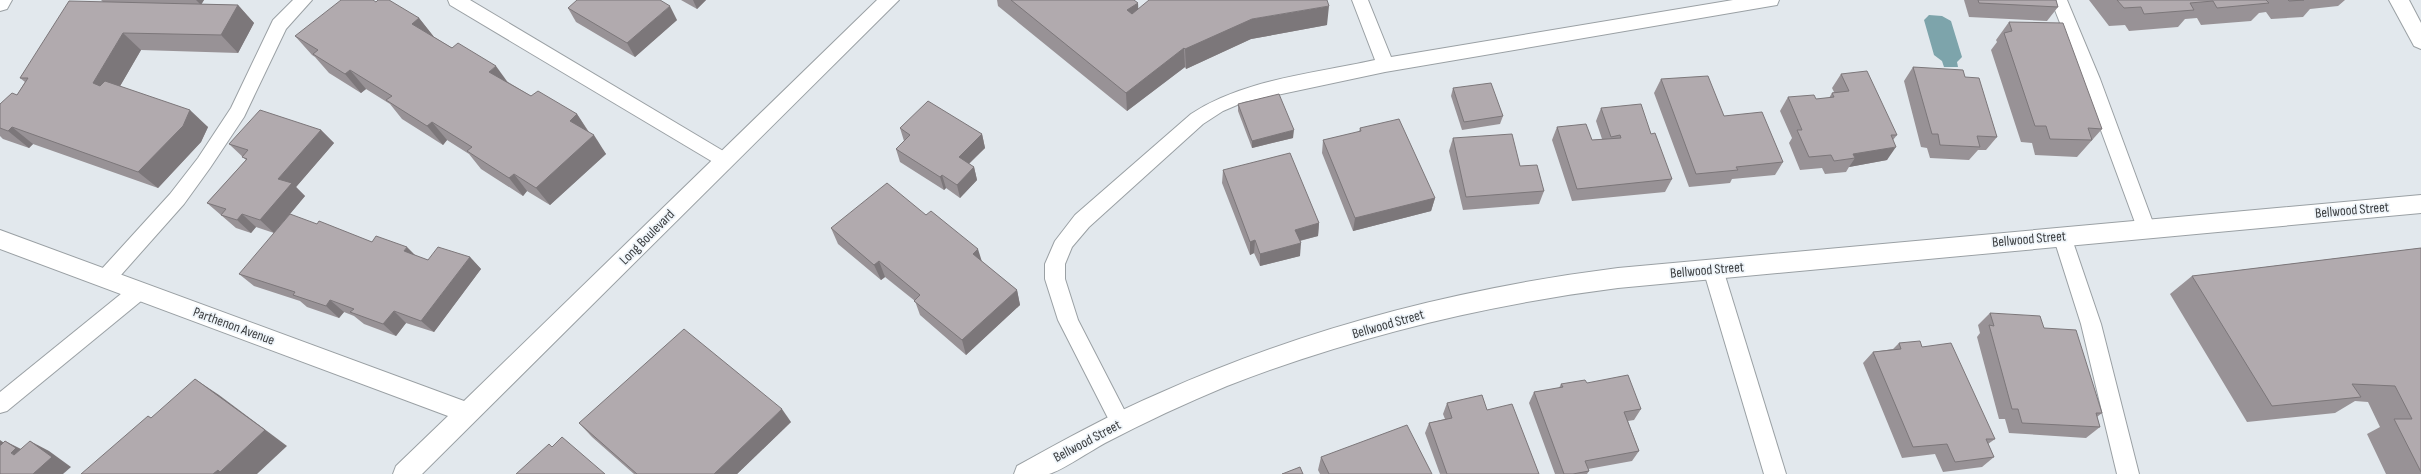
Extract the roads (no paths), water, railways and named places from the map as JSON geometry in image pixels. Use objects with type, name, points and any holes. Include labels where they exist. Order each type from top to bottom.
[{"type":"street","points":[[0,4],[2,0]]},
{"type":"street","name":"Long Boulevard","points":[[405,474],[889,0]]},
{"type":"street","points":[[2399,0],[2421,41]]},
{"type":"street","name":"Bellwood Street","points":[[1026,474],[1121,423],[1205,386],[1292,353],[1441,310],[1525,291],[1618,278],[2146,228],[2421,204]]},
{"type":"street","name":"Parthenon Avenue","points":[[0,239],[468,413]]},
{"type":"lane","points":[[106,278],[177,199],[204,163],[238,112],[280,24],[304,0]]},
{"type":"lane","points":[[456,0],[724,160]]},
{"type":"lane","points":[[1360,0],[1385,65]]},
{"type":"lane","points":[[1121,423],[1063,309],[1054,280],[1054,265],[1069,236],[1140,168],[1197,119],[1217,106],[1241,96],[1385,65],[1771,0]]},
{"type":"lane","points":[[2058,0],[2091,79],[2146,228]]},
{"type":"lane","points":[[2062,236],[2074,264],[2095,330],[2128,474]]},
{"type":"lane","points":[[1713,269],[1775,474]]},
{"type":"lane","points":[[0,404],[139,291]]},
{"type":"water","points":[[1929,15],[1942,16],[1951,21],[1962,57],[1957,62],[1958,67],[1944,67],[1942,61],[1934,55],[1924,20]]}]
